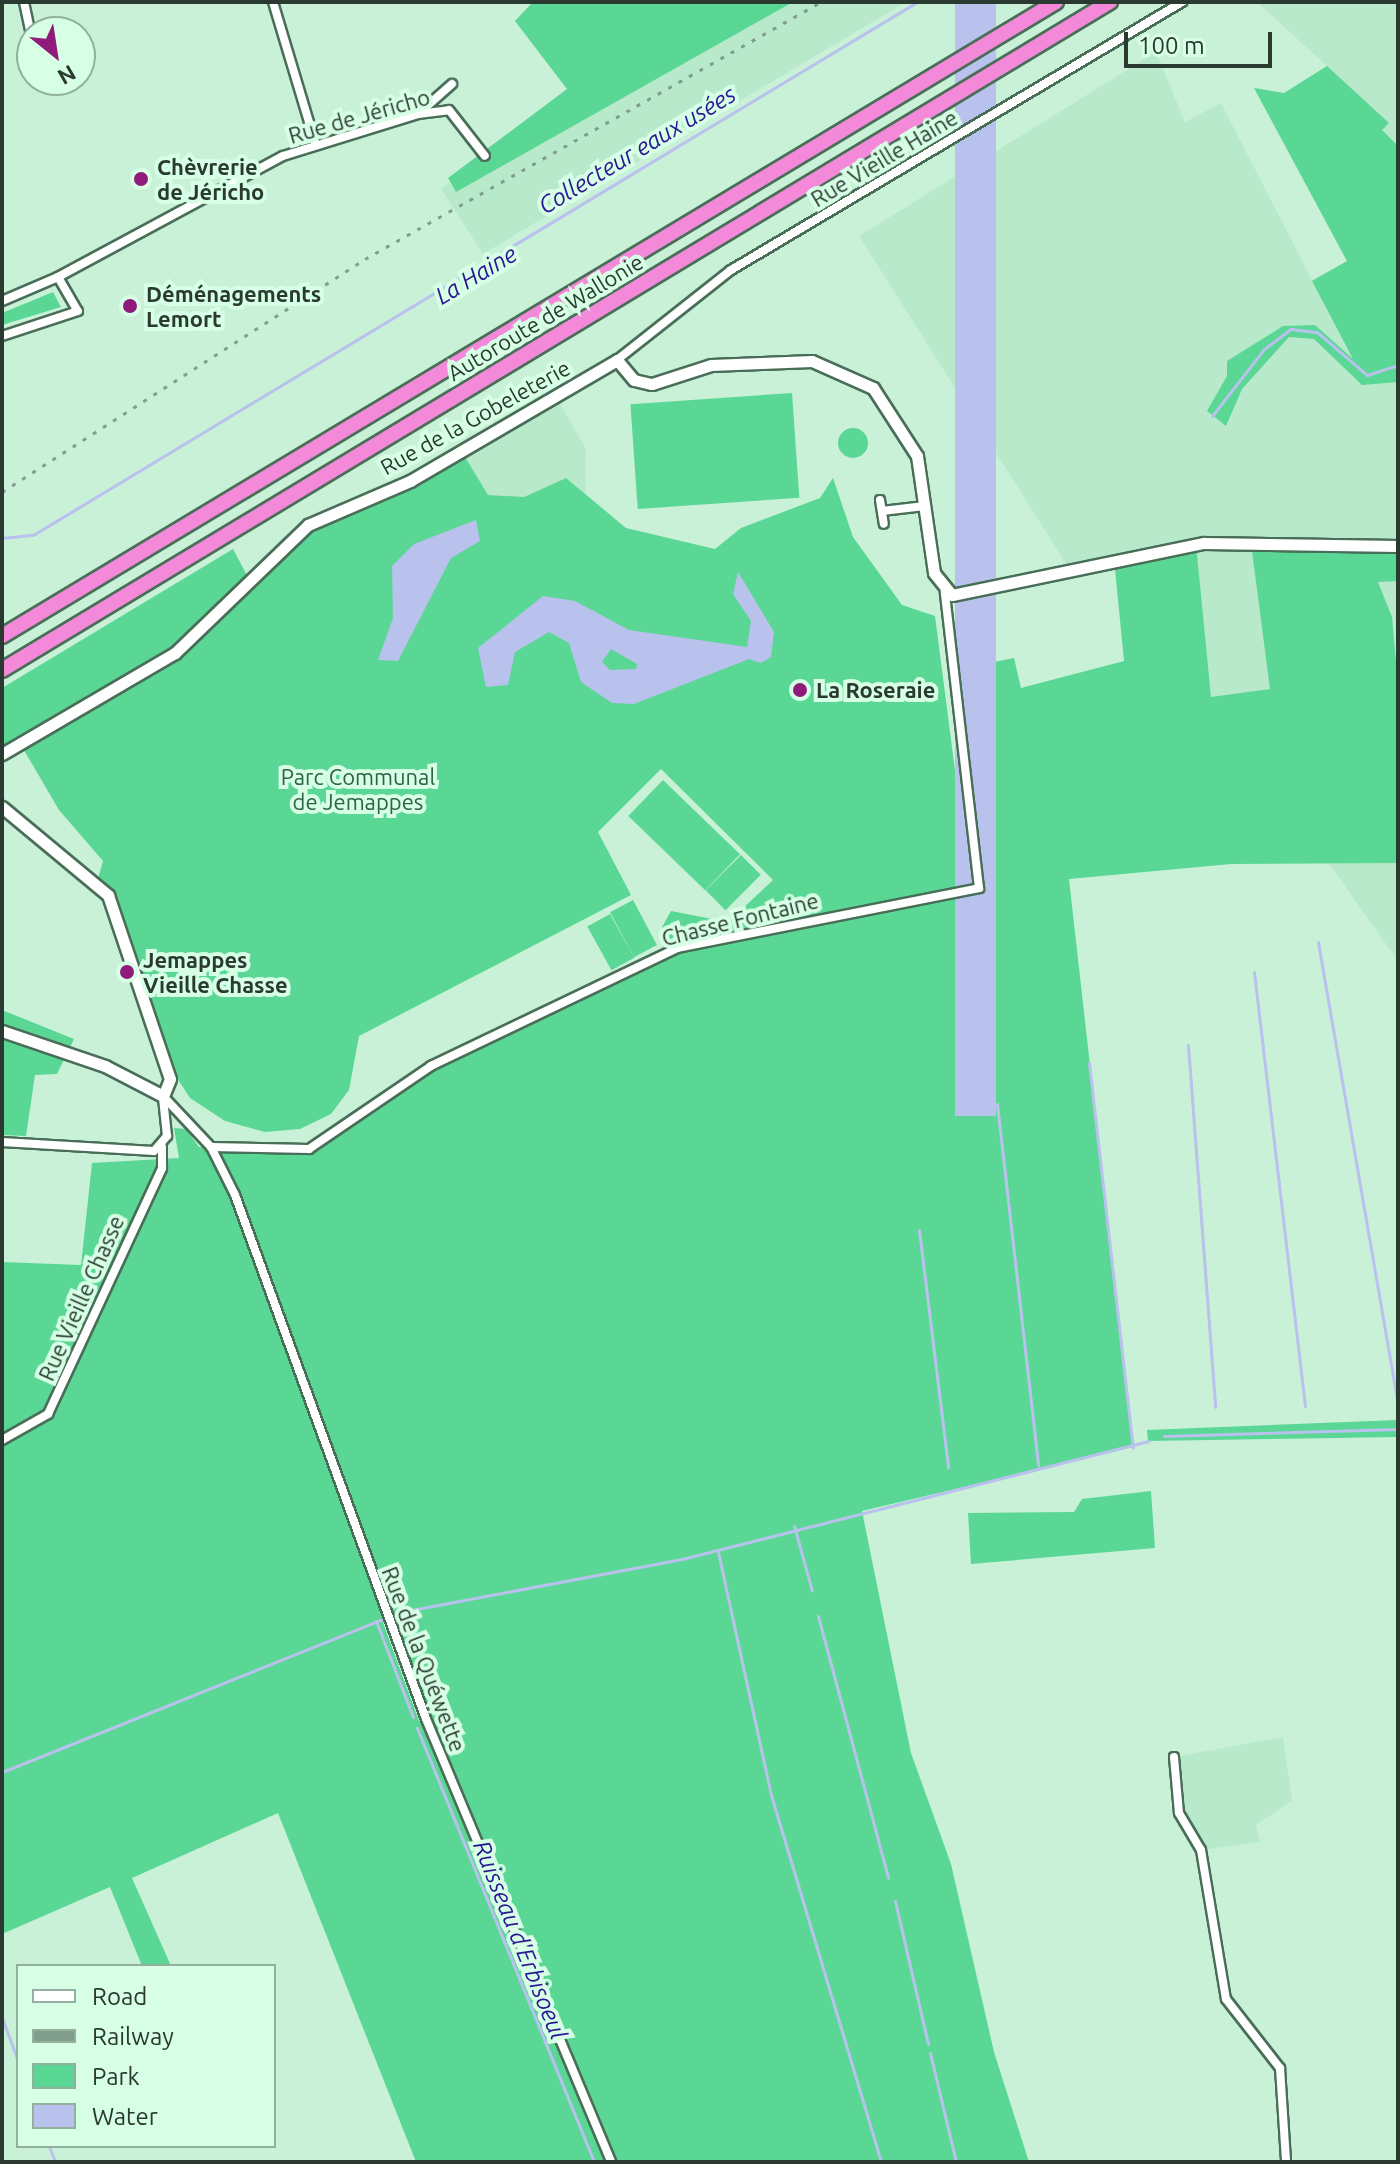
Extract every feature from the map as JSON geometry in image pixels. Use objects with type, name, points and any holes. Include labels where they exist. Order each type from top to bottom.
[{"type":"highway","name":"Autoroute de Wallonie","points":[[2,636],[1056,2]]},
{"type":"highway","name":"Autoroute de Wallonie","points":[[2,670],[1110,2]]},
{"type":"street","points":[[273,2],[316,145]]},
{"type":"street","name":"Rue Vieille Haine","points":[[617,360],[731,270],[1182,2]]},
{"type":"street","points":[[418,114],[452,84]]},
{"type":"street","name":"Rue de Jéricho","points":[[2,301],[58,277],[316,145],[418,114],[449,110],[485,156]]},
{"type":"street","points":[[2,336],[78,311],[58,277]]},
{"type":"street","points":[[617,360],[634,380],[652,384],[722,364],[812,361],[838,368],[894,410],[917,456],[934,573],[945,592],[961,596],[1204,543],[1398,546]]},
{"type":"street","name":"Rue de la Gobeleterie","points":[[2,754],[175,653],[308,525],[410,481],[617,360]]},
{"type":"street","points":[[880,500],[884,524]]},
{"type":"street","points":[[882,511],[925,506]]},
{"type":"street","name":"Chasse Fontaine","points":[[211,1147],[309,1149],[431,1066],[677,948],[979,888],[945,592]]},
{"type":"street","points":[[2,807],[97,882],[114,906],[171,1069],[163,1096],[105,1066],[2,1031]]},
{"type":"street","name":"Rue de la Quéwette","points":[[163,1096],[211,1147],[220,1163],[426,1719],[611,2162]]},
{"type":"street","name":"Rue Vieille Chasse","points":[[2,1440],[48,1414],[162,1168],[163,1096]]},
{"type":"street","points":[[2,1142],[162,1147]]},
{"type":"street","points":[[1174,1757],[1179,1813],[1201,1850],[1226,1999],[1278,2059],[1286,2162]]},
{"type":"shaded area","points":[[533,2],[906,2],[483,254],[441,189],[567,89],[515,21]]},
{"type":"shaded area","points":[[1257,2],[1398,2],[1398,961],[1211,697],[1196,557],[1070,570],[859,236],[1156,52],[1185,122],[1221,103],[1312,280],[1347,261],[1254,88],[1284,93],[1327,66]]},
{"type":"shaded area","points":[[560,404],[586,449],[585,494],[566,478],[524,497],[487,495],[464,456]]},
{"type":"shaded area","points":[[1283,1737],[1292,1801],[1256,1825],[1260,1842],[1201,1850],[1179,1813],[1174,1757]]},
{"type":"green space","points":[[533,2],[793,2],[456,192],[448,178],[567,89],[515,21]]},
{"type":"green space","points":[[1327,66],[1389,123],[1382,130],[1398,146],[1398,382],[1362,385],[1314,339],[1289,337],[1242,389],[1226,426],[1207,411],[1227,376],[1227,361],[1283,326],[1315,325],[1353,359],[1312,281],[1347,261],[1254,88],[1284,93]]},
{"type":"green space","points":[[53,292],[61,307],[2,325],[2,313]]},
{"type":"green space","points":[[792,393],[799,498],[638,509],[630,404]]},
{"type":"green space","points":[[853,428],[863,433],[868,443],[863,453],[853,458],[843,453],[838,443],[843,433]]},
{"type":"green space","name":"Parc Communal de Jemappes","points":[[462,452],[488,495],[524,497],[566,478],[626,528],[715,549],[741,528],[820,498],[833,478],[853,537],[902,605],[935,616],[970,886],[986,883],[959,669],[1014,658],[1021,688],[1124,661],[1114,559],[1196,544],[1211,697],[1270,689],[1252,551],[1398,551],[1398,581],[1378,582],[1392,617],[1398,684],[1398,863],[1231,864],[1069,879],[1133,1447],[862,1511],[911,1753],[951,1864],[994,2052],[1029,2162],[416,2162],[278,1813],[132,1878],[170,1964],[141,1964],[110,1887],[2,1934],[2,1262],[81,1265],[92,1163],[179,1158],[174,1128],[186,1129],[199,1147],[297,1152],[431,1066],[666,953],[662,927],[671,911],[728,922],[773,880],[661,769],[598,832],[631,895],[359,1036],[349,1090],[331,1114],[300,1129],[265,1132],[225,1121],[190,1098],[171,1069],[97,882],[103,861],[59,810],[21,745],[2,754],[2,688],[233,549],[250,581],[175,653],[51,729],[175,655],[310,527]],"holes":[[[388,1617],[425,1720],[419,1721],[382,1620]]]},
{"type":"green space","points":[[663,780],[740,854],[705,890],[628,816]]},
{"type":"green space","points":[[741,855],[761,875],[725,910],[706,890]]},
{"type":"green space","points":[[633,900],[657,945],[634,957],[610,912]]},
{"type":"green space","points":[[610,914],[634,958],[612,970],[587,927]]},
{"type":"green space","points":[[2,1010],[74,1039],[57,1074],[35,1075],[26,1136],[2,1135]]},
{"type":"green space","points":[[1398,1420],[1398,1437],[1148,1441],[1147,1430]]},
{"type":"green space","points":[[1151,1491],[1155,1548],[971,1564],[968,1513],[1074,1512],[1082,1499]]},
{"type":"water","points":[[955,2],[996,2],[996,1116],[955,1116]]},
{"type":"water","points":[[476,520],[480,541],[451,558],[398,661],[378,660],[393,618],[392,566],[414,544]]},
{"type":"water","points":[[738,572],[774,632],[771,657],[761,663],[749,659],[634,704],[612,703],[581,682],[569,643],[549,632],[515,652],[508,685],[486,687],[478,648],[543,596],[575,601],[629,630],[747,647],[751,621],[733,594]],"holes":[[[611,649],[637,664],[636,669],[610,670],[602,662]]]},
{"type":"waterway","name":"Collecteur eaux usées","points":[[2,538],[33,535],[917,2]]},
{"type":"waterway","points":[[1212,416],[1264,349],[1291,329],[1317,332],[1367,375],[1398,365]]},
{"type":"waterway","points":[[1318,942],[1398,1403]]},
{"type":"waterway","points":[[1254,972],[1305,1406]]},
{"type":"waterway","points":[[1188,1045],[1215,1407]]},
{"type":"waterway","points":[[1089,1063],[1133,1447]]},
{"type":"waterway","points":[[997,1104],[1038,1466]]},
{"type":"waterway","points":[[919,1230],[948,1467]]},
{"type":"waterway","points":[[1164,1436],[1398,1429]]},
{"type":"waterway","points":[[401,1612],[686,1558],[1148,1441]]},
{"type":"waterway","points":[[794,1526],[812,1591]]},
{"type":"waterway","points":[[718,1552],[771,1795],[881,2162]]},
{"type":"waterway","points":[[818,1616],[888,1878]]},
{"type":"waterway","points":[[2,1772],[382,1619]]},
{"type":"waterway","name":"Ruisseau d'Erbisoeul","points":[[376,1621],[413,1717]]},
{"type":"waterway","name":"Ruisseau d'Erbisoeul","points":[[417,1728],[594,2162]]},
{"type":"waterway","points":[[895,1901],[928,2044]]},
{"type":"waterway","points":[[2,2018],[16,2056]]},
{"type":"waterway","points":[[930,2053],[956,2162]]},
{"type":"waterway","points":[[50,2148],[55,2162]]},
{"type":"railway","points":[[2,492],[365,259],[821,2]]},
{"type":"place","name":"Chèvrerie de Jéricho","points":[[141,179]]},
{"type":"place","name":"Déménagements Lemort","points":[[130,306]]},
{"type":"place","name":"La Roseraie","points":[[800,690]]},
{"type":"place","name":"Jemappes Vieille Chasse","points":[[127,972]]},
{"type":"water label","name":"La Haine","points":[[476,275]]}]
